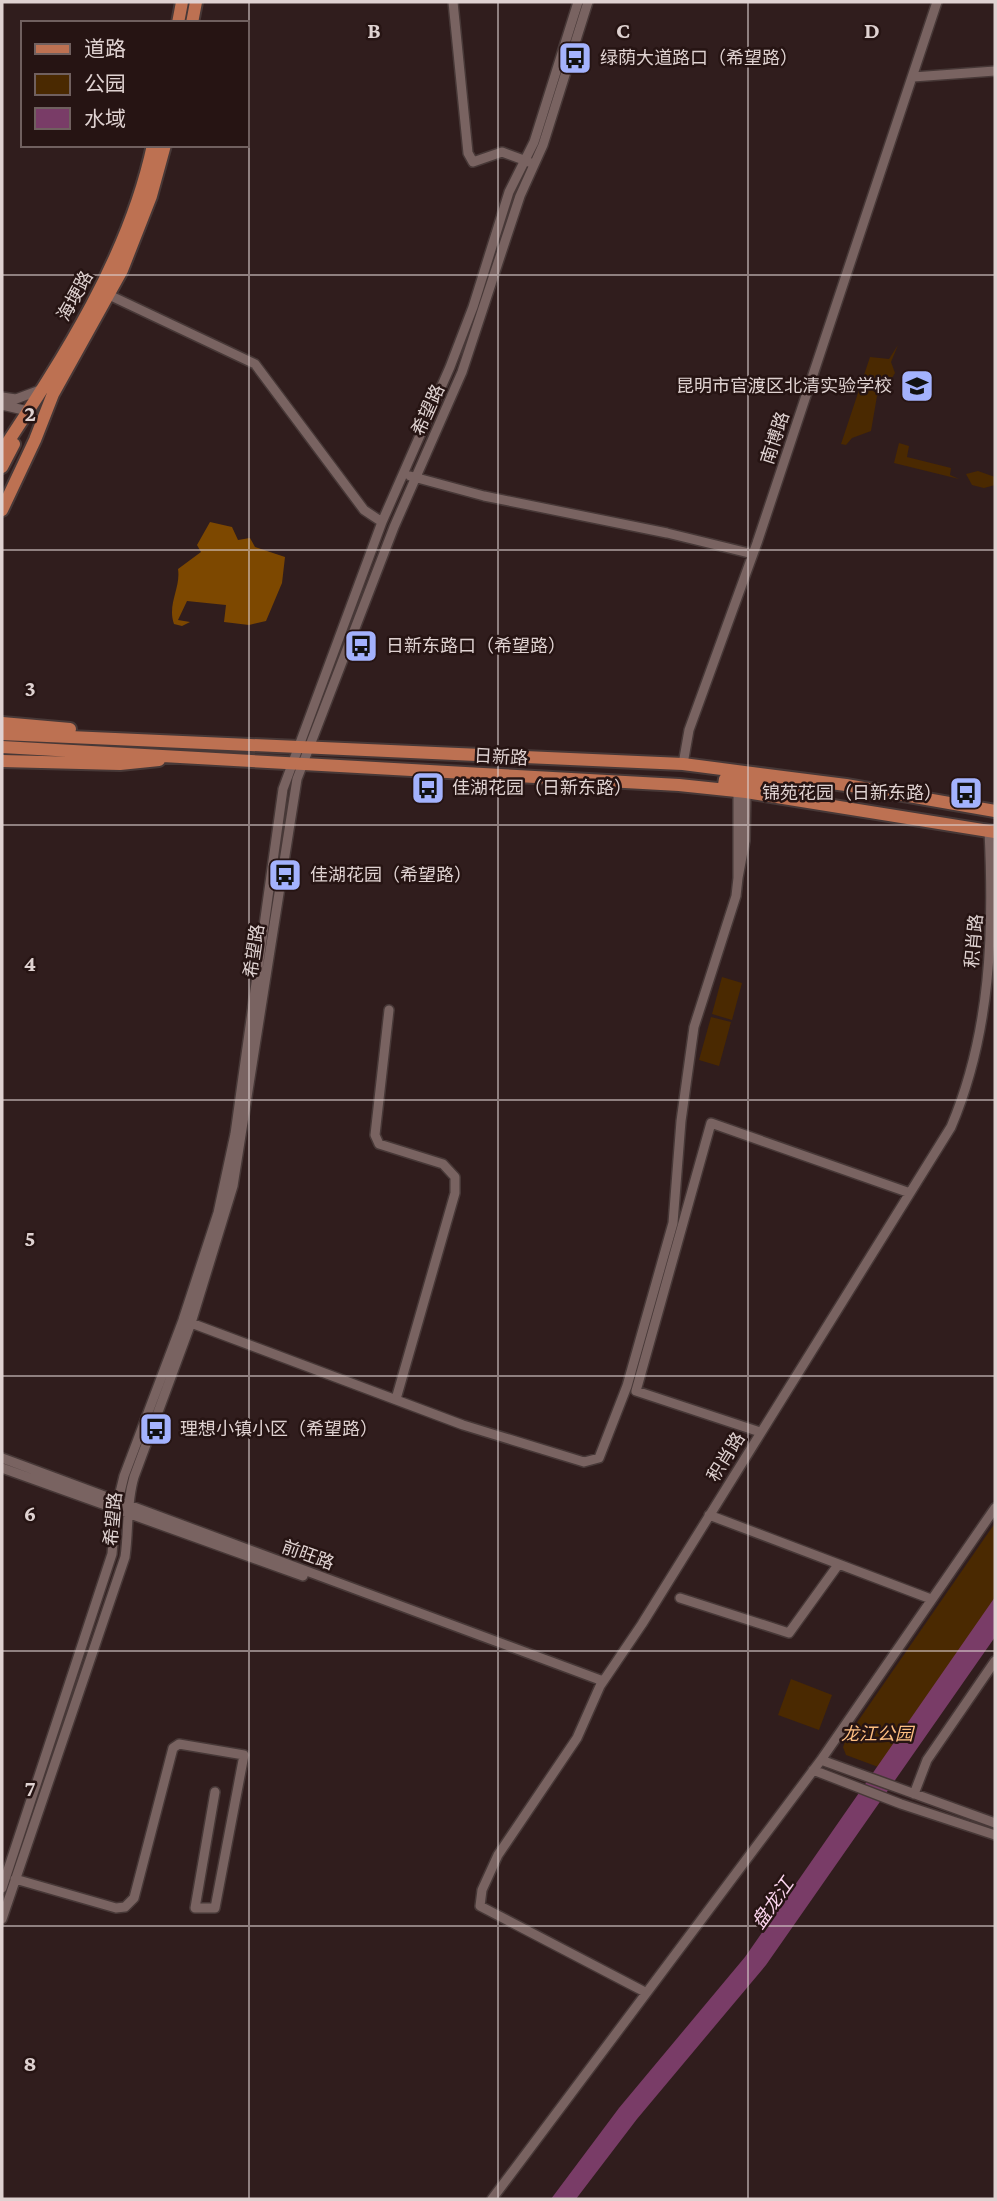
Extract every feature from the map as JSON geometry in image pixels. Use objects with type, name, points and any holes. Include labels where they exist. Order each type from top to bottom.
[{"type":"main road","points":[[178,21],[182,2]]},
{"type":"main road","points":[[192,21],[196,2]]},
{"type":"main road","name":"海埂路","points":[[2,493],[119,248],[136,206],[152,147]]},
{"type":"main road","name":"海埂路","points":[[2,451],[28,411],[47,396],[109,295],[138,232],[164,147]]},
{"type":"main road","points":[[2,510],[35,440],[47,396]]},
{"type":"main road","points":[[2,442],[28,411]]},
{"type":"main road","points":[[2,467],[28,411]]},
{"type":"main road","name":"日新路","points":[[2,723],[192,743]]},
{"type":"main road","name":"日新路","points":[[2,734],[682,764],[846,785],[995,811]]},
{"type":"main road","name":"日新路","points":[[2,747],[204,756],[739,791],[992,831]]},
{"type":"main road","points":[[2,761],[120,764],[204,756]]},
{"type":"main road","points":[[739,791],[724,785],[726,779],[786,788],[846,785]]},
{"type":"street","points":[[453,2],[468,153],[473,162],[502,152],[535,164]]},
{"type":"street","name":"希望路","points":[[304,748],[382,522],[450,367],[509,192],[534,142],[578,2]]},
{"type":"street","name":"希望路","points":[[2,1919],[5,1890],[125,1557],[128,1534],[122,1507],[225,1186],[235,1134],[280,806],[414,478],[463,372],[520,196],[535,164],[588,2]]},
{"type":"street","name":"南博路","points":[[682,764],[689,730],[753,554],[937,2]]},
{"type":"street","points":[[913,77],[995,71]]},
{"type":"street","points":[[109,295],[256,364],[363,510],[382,522]]},
{"type":"street","points":[[2,397],[16,399],[47,396]]},
{"type":"street","points":[[2,405],[28,411]]},
{"type":"street","points":[[403,473],[414,478],[753,554]]},
{"type":"street","name":"希望路","points":[[122,1507],[191,1323],[233,1186],[297,762]]},
{"type":"street","points":[[191,1323],[463,1424],[583,1462],[602,1455],[627,1386],[673,1223],[681,1121],[694,1027],[732,910],[738,878],[739,791]]},
{"type":"street","name":"积肖路","points":[[645,1992],[480,1906],[482,1890],[498,1855],[577,1738],[601,1683],[951,1126],[967,1089],[985,997],[993,907],[992,831]]},
{"type":"street","points":[[985,997],[995,999]]},
{"type":"street","points":[[389,1010],[375,1135],[379,1144],[443,1164],[455,1177],[455,1193],[396,1399]]},
{"type":"street","points":[[760,1433],[636,1391],[711,1123],[910,1193]]},
{"type":"street","name":"前旺路","points":[[2,1458],[122,1507],[601,1683]]},
{"type":"street","name":"前旺路","points":[[2,1468],[122,1507]]},
{"type":"street","points":[[492,2199],[821,1760],[995,1507]]},
{"type":"street","points":[[709,1515],[931,1599]]},
{"type":"street","points":[[680,1598],[789,1633],[838,1565]]},
{"type":"street","points":[[911,1793],[927,1760],[995,1661]]},
{"type":"street","points":[[15,1879],[116,1908],[125,1907],[134,1898],[173,1748],[178,1744],[243,1754],[245,1759],[215,1908],[195,1908],[215,1791]]},
{"type":"street","points":[[821,1760],[995,1823]]},
{"type":"street","points":[[813,1770],[901,1804],[995,1835]]},
{"type":"street","name":"希望路","points":[[5,1890],[15,1879],[30,1818]]},
{"type":"green space","points":[[898,345],[891,362],[895,373],[883,393],[877,396],[871,431],[852,438],[846,445],[841,444],[870,357],[889,359]]},
{"type":"green space","points":[[899,443],[909,446],[907,457],[951,468],[950,475],[959,479],[894,463]]},
{"type":"green space","points":[[978,471],[995,477],[995,485],[984,488],[972,485],[966,474]]},
{"type":"green space","points":[[722,977],[742,983],[732,1020],[712,1014]]},
{"type":"green space","points":[[711,1017],[731,1022],[719,1066],[699,1060]]},
{"type":"green space","name":"龙江公园","points":[[995,1523],[995,1599],[881,1768],[846,1755],[843,1747],[847,1737]]},
{"type":"green space","points":[[791,1679],[832,1695],[819,1730],[778,1715]]},
{"type":"shaded area","points":[[210,522],[232,527],[238,540],[250,538],[255,547],[285,557],[282,583],[266,621],[249,625],[224,622],[226,605],[187,601],[178,620],[190,622],[182,626],[174,624],[172,610],[178,569],[201,552],[197,545]]},
{"type":"water","points":[[995,1597],[995,1637],[766,1965],[637,2119],[576,2199],[551,2199],[619,2108],[745,1957]]},
{"type":"place","name":"绿荫大道路口（希望路）","points":[[575,58]]},
{"type":"place","name":"昆明市官渡区北清实验学校","points":[[917,386]]},
{"type":"place","name":"日新东路口（希望路）","points":[[361,646]]},
{"type":"place","name":"佳湖花园（日新东路）","points":[[428,788]]},
{"type":"place","name":"锦苑花园（日新东路）","points":[[966,793]]},
{"type":"place","name":"佳湖花园（希望路）","points":[[285,875]]},
{"type":"place","name":"理想小镇小区（希望路）","points":[[156,1429]]},
{"type":"water label","name":"盘龙江","points":[[772,1903]]}]
